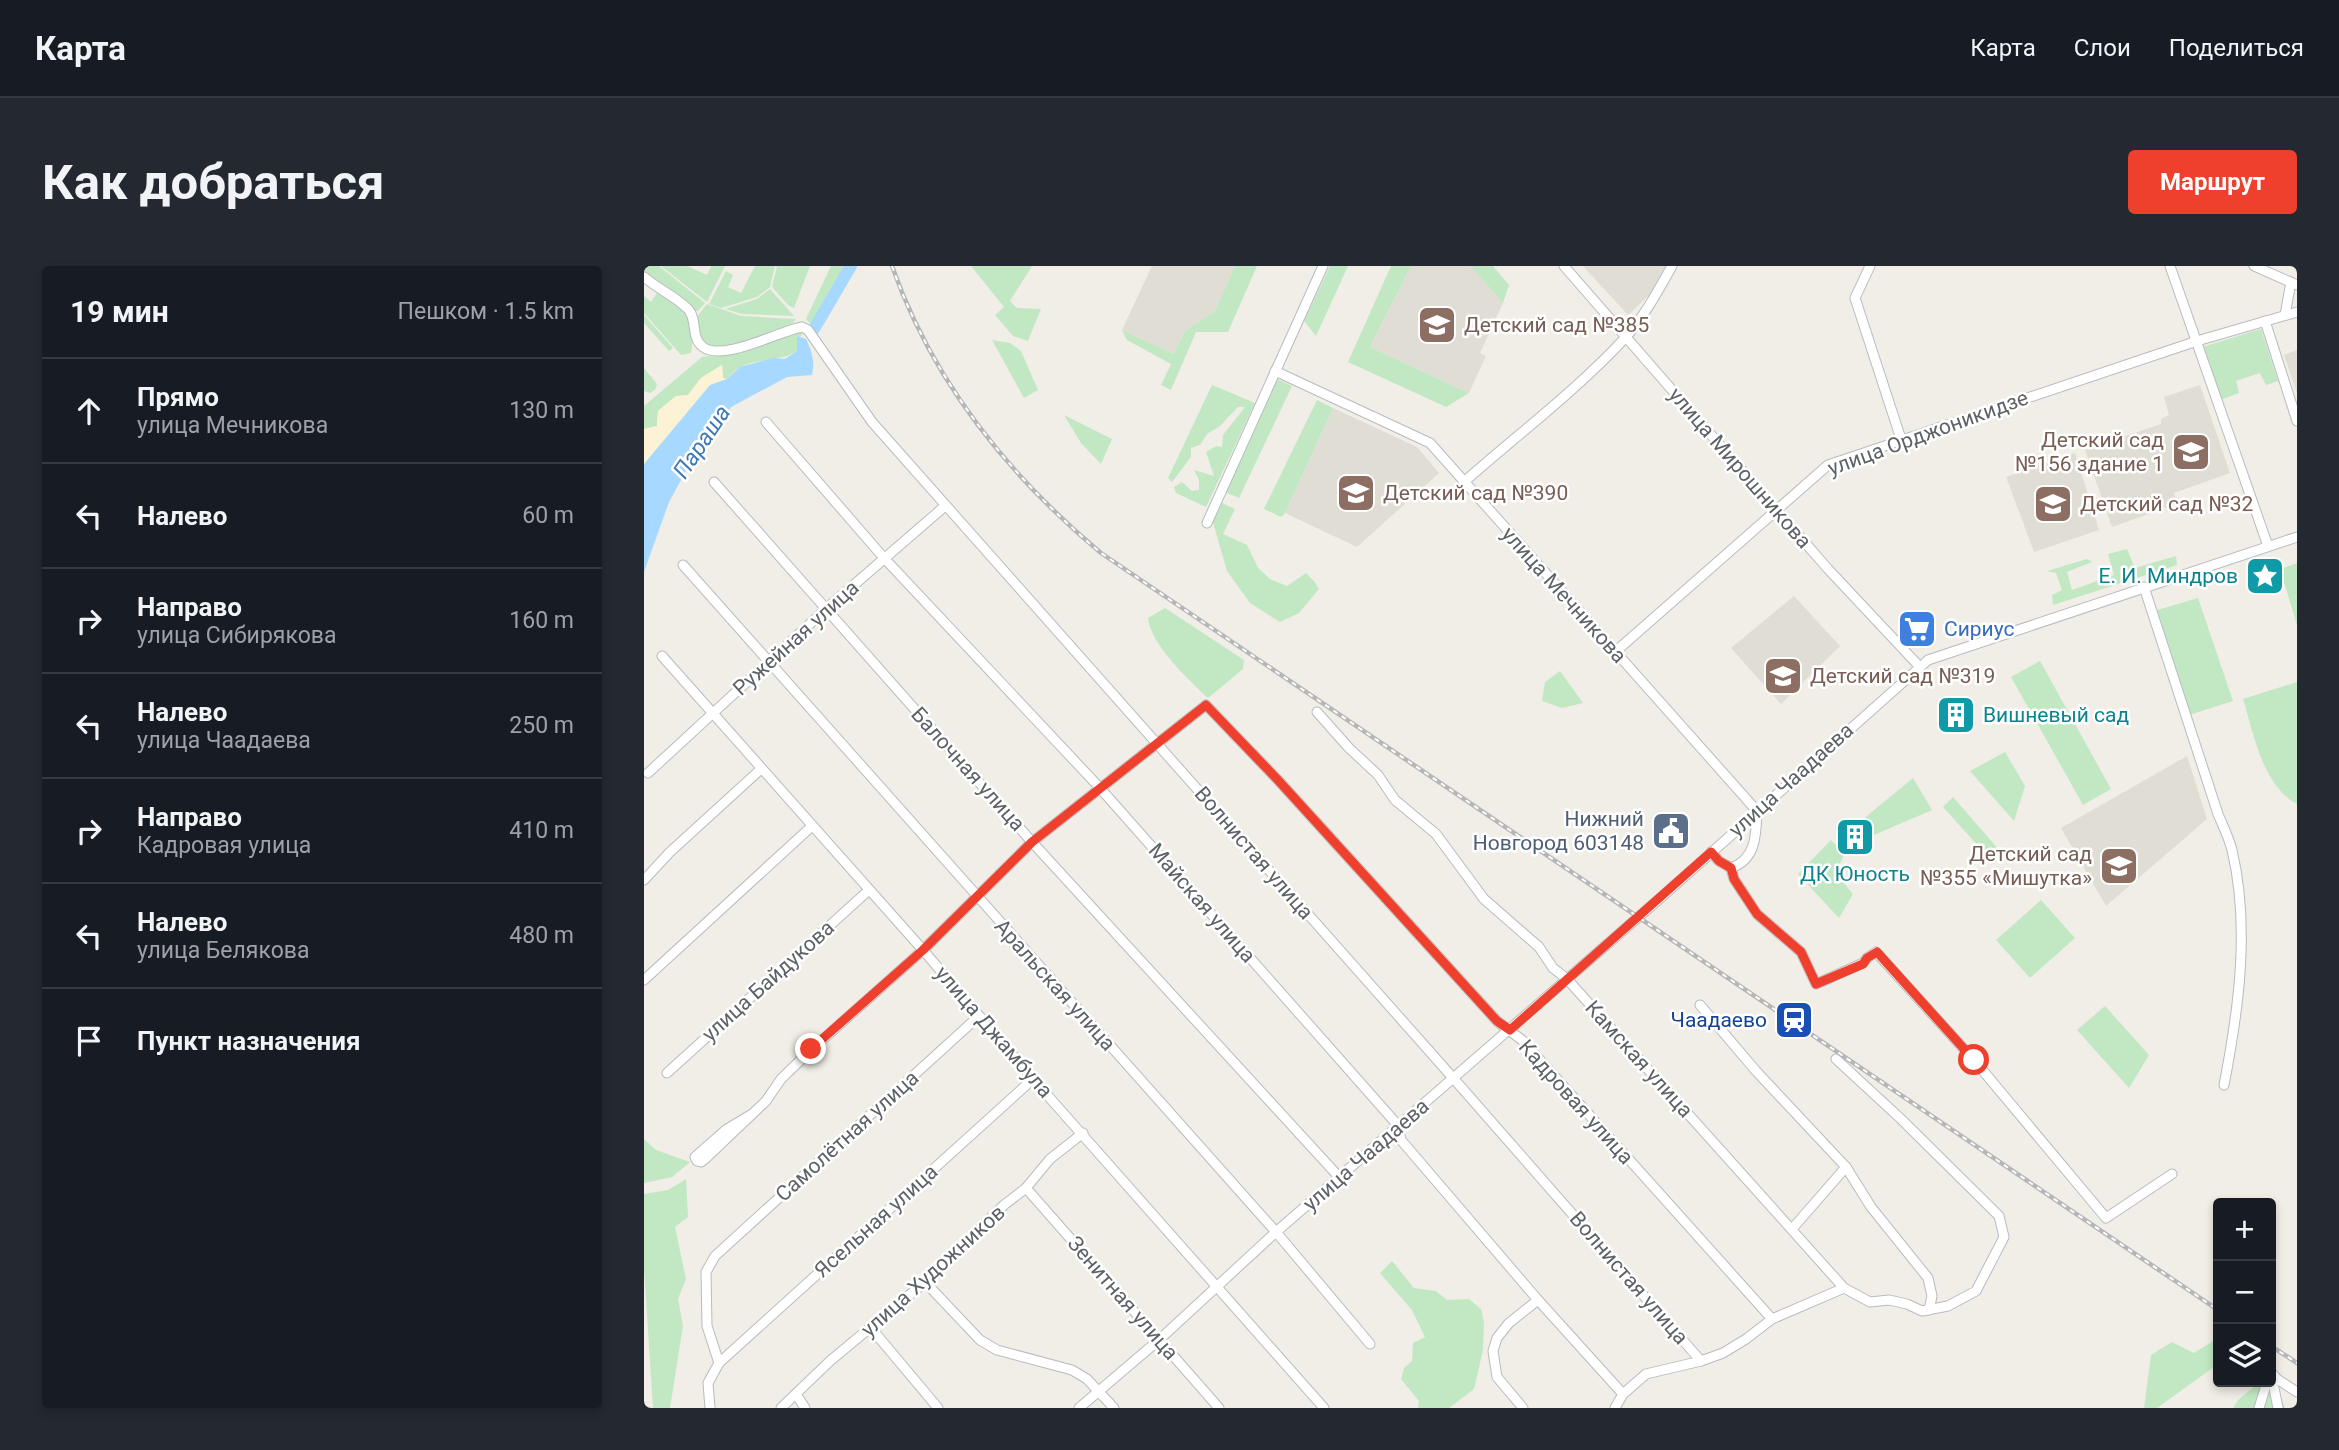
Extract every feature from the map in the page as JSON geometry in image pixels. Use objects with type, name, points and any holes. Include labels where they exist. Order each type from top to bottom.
[{"type":"street","points":[[1207,523],[1324,266]]},
{"type":"street","name":"улица Мирошникова","points":[[1564,266],[1867,611],[1919,666]]},
{"type":"street","points":[[1464,482],[1598,365],[1625,338],[1657,294],[1672,266]]},
{"type":"street","points":[[1870,266],[1855,298],[1901,439]]},
{"type":"street","points":[[2170,266],[2268,546]]},
{"type":"street","points":[[2254,266],[2294,283],[2285,315]]},
{"type":"street","name":"Волнистая улица","points":[[644,277],[689,309],[694,317],[697,339],[703,347],[718,351],[738,348],[802,327],[816,339],[872,422],[1700,1361]]},
{"type":"street","name":"улица Орджоникидзе","points":[[1615,652],[1828,465],[2197,341],[2297,312]]},
{"type":"street","points":[[2265,321],[2297,421]]},
{"type":"street","name":"улица Мечникова","points":[[1275,371],[1430,443],[1757,811]]},
{"type":"street","name":"Майская улица","points":[[766,422],[884,558],[1100,788],[1398,1126],[1401,1140],[1538,1300],[1623,1394]]},
{"type":"street","name":"Балочная улица","points":[[714,482],[1032,842],[1339,1177]]},
{"type":"street","name":"Ружейная улица","points":[[648,773],[826,609],[946,506]]},
{"type":"street","name":"улица Чаадаева","points":[[1079,1408],[1919,666],[1932,657],[2297,537]]},
{"type":"street","name":"Аральская улица","points":[[683,565],[1276,1233],[1370,1344]]},
{"type":"street","points":[[2144,587],[2218,814],[2231,846],[2238,882],[2242,939],[2231,1049],[2224,1085]]},
{"type":"street","name":"улица Джамбула","points":[[662,656],[1324,1408]]},
{"type":"street","name":"Кадровая улица","points":[[1158,744],[1206,705],[1497,1021],[1510,1030],[1772,1319]]},
{"type":"street","name":"Камская улица","points":[[1317,712],[1378,775],[1395,800],[1436,834],[1484,899],[1539,947],[1553,968],[1567,979],[1844,1288]]},
{"type":"street","points":[[752,1114],[707,1144],[695,1157],[697,1161],[705,1159],[766,1101],[781,1079],[811,1049],[923,950],[1032,842],[1158,744]]},
{"type":"street","points":[[644,880],[670,852],[761,769]]},
{"type":"street","points":[[1731,868],[1744,861],[1752,850],[1756,839],[1757,811]]},
{"type":"street","points":[[644,980],[812,826]]},
{"type":"street","points":[[1711,852],[1731,868],[1734,879],[1757,914],[1801,952],[1816,984],[1863,964],[1877,952],[1974,1060],[2106,1218],[2172,1174]]},
{"type":"street","name":"улица Байдукова","points":[[667,1073],[869,890]]},
{"type":"street","points":[[1700,1005],[1756,1071],[1846,1167],[1871,1207],[1928,1278],[1932,1296],[1929,1310]]},
{"type":"street","name":"Самолётная улица","points":[[719,1363],[707,1326],[706,1272],[715,1256],[979,1016]]},
{"type":"street","points":[[1615,1408],[1623,1394],[1646,1374],[1723,1353],[1772,1319],[1844,1288],[1870,1302],[1889,1300],[1922,1311],[1948,1306],[1976,1291],[2004,1237],[1999,1216],[1836,1059]]},
{"type":"street","name":"Ясельная улица","points":[[719,1363],[1033,1079]]},
{"type":"street","name":"улица Художников","points":[[781,1408],[830,1361],[925,1282],[1004,1205],[1026,1188],[1051,1159],[1083,1133]]},
{"type":"street","points":[[1792,1229],[1846,1167]]},
{"type":"street","name":"Зенитная улица","points":[[1026,1188],[1219,1408]]},
{"type":"street","points":[[925,1282],[980,1340],[997,1350],[1072,1370],[1087,1378],[1114,1408]]},
{"type":"street","points":[[1522,1408],[1497,1377],[1493,1351],[1497,1338],[1509,1323],[1538,1300]]},
{"type":"street","points":[[871,1328],[938,1408]]},
{"type":"street","points":[[710,1408],[708,1382],[719,1363]]},
{"type":"street","points":[[2276,1378],[2297,1392]]},
{"type":"street","points":[[2259,1408],[2265,1387]]},
{"type":"street","points":[[2274,1387],[2277,1405]]},
{"type":"street","points":[[796,1394],[805,1408]]},
{"type":"shaded area","points":[[1152,266],[1235,266],[1215,311],[1185,331],[1174,354],[1122,330]]},
{"type":"shaded area","name":"Детский сад №385","points":[[1411,266],[1470,266],[1503,303],[1480,353],[1486,356],[1469,393],[1370,347]]},
{"type":"shaded area","points":[[1583,266],[1667,266],[1656,289],[1628,315]]},
{"type":"shaded area","points":[[2297,350],[2297,393],[2284,355]]},
{"type":"shaded area","points":[[2200,385],[2230,473],[2174,493],[2177,504],[2112,527],[2085,450],[2161,424],[2161,419],[2169,415],[2164,397]]},
{"type":"shaded area","name":"Детский сад №390","points":[[1333,408],[1417,447],[1439,473],[1357,547],[1285,513]]},
{"type":"shaded area","name":"Детский сад №32","points":[[2075,453],[2099,530],[2034,552],[2006,477]]},
{"type":"shaded area","name":"Детский сад №319","points":[[1794,596],[1840,646],[1781,704],[1731,648]]},
{"type":"shaded area","name":"Детский сад №355 «Мишутка»","points":[[2187,756],[2207,819],[2106,906],[2061,828]]},
{"type":"green space","points":[[644,266],[659,266],[705,303],[698,311],[692,311],[644,274]]},
{"type":"green space","points":[[661,266],[687,266],[707,275],[711,266],[725,266],[707,302]]},
{"type":"green space","points":[[755,266],[775,266],[770,287],[757,297],[721,308],[709,304],[726,271],[733,275],[728,287],[741,293]]},
{"type":"green space","points":[[777,266],[810,266],[794,308],[772,287]]},
{"type":"green space","points":[[831,266],[847,266],[813,327],[806,319]]},
{"type":"green space","points":[[971,266],[1032,266],[1010,301],[1017,308],[1041,309],[1028,341],[1013,336],[995,315],[1004,307]]},
{"type":"green space","points":[[1235,266],[1257,266],[1228,332],[1196,332],[1171,390],[1161,385],[1171,364],[1127,340],[1122,330],[1174,354],[1185,331],[1215,311]]},
{"type":"green space","points":[[1330,266],[1348,266],[1316,336],[1304,321]]},
{"type":"green space","points":[[1391,266],[1411,266],[1370,347],[1469,393],[1446,407],[1348,362]]},
{"type":"green space","points":[[1470,266],[1493,266],[1509,285],[1503,303]]},
{"type":"green space","points":[[770,289],[794,316],[742,314],[725,309],[757,299]]},
{"type":"green space","points":[[659,290],[688,315],[693,330],[691,353],[681,355],[644,313],[644,296],[651,302]]},
{"type":"green space","points":[[707,304],[741,316],[796,319],[793,323],[746,344],[733,345],[730,348],[706,347],[698,336],[696,318]]},
{"type":"green space","points":[[644,315],[673,348],[669,351],[644,323]]},
{"type":"green space","points":[[2261,329],[2278,381],[2266,385],[2260,373],[2236,381],[2239,393],[2220,400],[2202,347]]},
{"type":"green space","points":[[800,331],[804,332],[800,337],[797,336],[797,351],[784,357],[748,364],[737,369],[727,379],[723,379],[722,365],[701,378],[688,395],[675,397],[658,411],[657,426],[644,429],[644,406],[702,357],[743,351]]},
{"type":"green space","points":[[992,340],[1010,343],[1021,351],[1038,390],[1024,398]]},
{"type":"green space","points":[[644,368],[657,384],[655,390],[650,393],[644,391]]},
{"type":"green space","points":[[1277,379],[1292,386],[1239,498],[1225,492]]},
{"type":"green space","points":[[1212,385],[1255,403],[1206,507],[1176,493],[1174,487],[1182,482],[1192,491],[1199,490],[1199,480],[1194,470],[1214,476],[1206,452],[1216,446],[1222,447],[1223,435],[1245,407],[1238,407],[1220,426],[1207,434],[1200,445],[1191,448],[1191,457],[1172,482],[1168,478]]},
{"type":"green space","points":[[1317,400],[1333,408],[1281,517],[1264,509]]},
{"type":"green space","points":[[1064,415],[1112,439],[1101,464],[1081,443]]},
{"type":"green space","points":[[1220,502],[1235,509],[1223,534],[1247,545],[1258,568],[1270,579],[1287,586],[1306,573],[1314,581],[1319,589],[1299,613],[1280,622],[1250,603],[1227,571],[1212,519]]},
{"type":"green space","points":[[2127,549],[2135,568],[2176,556],[2177,565],[2053,605],[2052,595],[2062,590],[2056,573],[2047,571],[2087,559],[2092,562],[2067,572],[2072,590],[2114,575],[2108,554]]},
{"type":"green space","points":[[2297,563],[2297,625],[2280,569]]},
{"type":"green space","points":[[2198,598],[2233,701],[2189,715],[2154,611]]},
{"type":"green space","points":[[1165,608],[1244,660],[1243,669],[1208,698],[1172,661],[1156,639],[1148,618]]},
{"type":"green space","points":[[2040,661],[2111,789],[2083,805],[2011,677]]},
{"type":"green space","points":[[1560,671],[1583,703],[1562,708],[1542,701],[1545,682]]},
{"type":"green space","points":[[2297,682],[2297,804],[2275,785],[2267,772],[2243,699]]},
{"type":"green space","points":[[2005,752],[2025,786],[2014,821],[1970,771]]},
{"type":"green space","points":[[1913,778],[1932,810],[1874,835],[1861,821]]},
{"type":"green space","points":[[1953,797],[2000,851],[1990,859],[1943,807]]},
{"type":"green space","points":[[1831,840],[1844,854],[1836,874],[1853,894],[1839,918],[1798,874]]},
{"type":"green space","points":[[2041,900],[2075,938],[2030,978],[1996,940]]},
{"type":"green space","points":[[2105,1006],[2149,1055],[2129,1088],[2077,1030]]},
{"type":"green space","points":[[644,1139],[656,1150],[690,1162],[672,1177],[644,1183]]},
{"type":"green space","points":[[686,1179],[688,1217],[675,1227],[686,1279],[678,1299],[683,1326],[670,1408],[653,1408],[644,1268],[644,1194],[668,1190]]},
{"type":"green space","points":[[1392,1261],[1414,1288],[1436,1291],[1447,1300],[1469,1299],[1481,1309],[1484,1322],[1483,1350],[1474,1389],[1449,1408],[1418,1408],[1419,1401],[1401,1379],[1404,1368],[1412,1361],[1413,1343],[1425,1337],[1412,1310],[1380,1273]]},
{"type":"green space","points":[[2213,1341],[2213,1368],[2157,1408],[2144,1408],[2151,1355],[2172,1342],[2194,1353]]},
{"type":"green space","points":[[2276,1385],[2285,1408],[2233,1408],[2254,1387],[2276,1387]]},
{"type":"sand","points":[[722,365],[723,378],[727,379],[710,386],[644,464],[644,429],[657,426],[658,411],[676,396],[688,395],[701,378]]},
{"type":"water","points":[[797,336],[806,339],[810,348],[812,375],[787,377],[731,407],[712,440],[695,455],[669,502],[644,572],[644,464],[710,385],[727,379],[740,367],[773,358],[785,359],[797,351]]},
{"type":"waterway","name":"Параша","points":[[814,329],[851,266]]},
{"type":"railway","points":[[892,266],[929,348],[951,387],[977,423],[1035,492],[1101,553],[2213,1307]]},
{"type":"railway","points":[[2276,1349],[2297,1363]]},
{"type":"place","name":"Детский сад №385","points":[[1437,325]]},
{"type":"place","name":"Детский сад №156 здание 1","points":[[2191,452]]},
{"type":"place","name":"Детский сад №390","points":[[1356,493]]},
{"type":"place","name":"Детский сад №32","points":[[2053,504]]},
{"type":"place","name":"Е. И. Миндров","points":[[2265,576]]},
{"type":"place","name":"Сириус","points":[[1917,629]]},
{"type":"place","name":"Детский сад №319","points":[[1783,676]]},
{"type":"place","name":"Вишневый сад","points":[[1956,715]]},
{"type":"place","name":"Нижний Новгород 603148","points":[[1671,831]]},
{"type":"place","name":"ДК Юность","points":[[1855,837]]},
{"type":"place","name":"Детский сад №355 «Мишутка»","points":[[2119,866]]},
{"type":"place","name":"Чаадаево","points":[[1794,1020]]},
{"type":"route","points":[[811,1049],[923,950],[1032,842],[1206,705],[1497,1021],[1510,1030],[1711,852],[1731,868],[1734,879],[1757,914],[1801,952],[1816,984],[1863,964],[1877,952],[1974,1060]]}]
